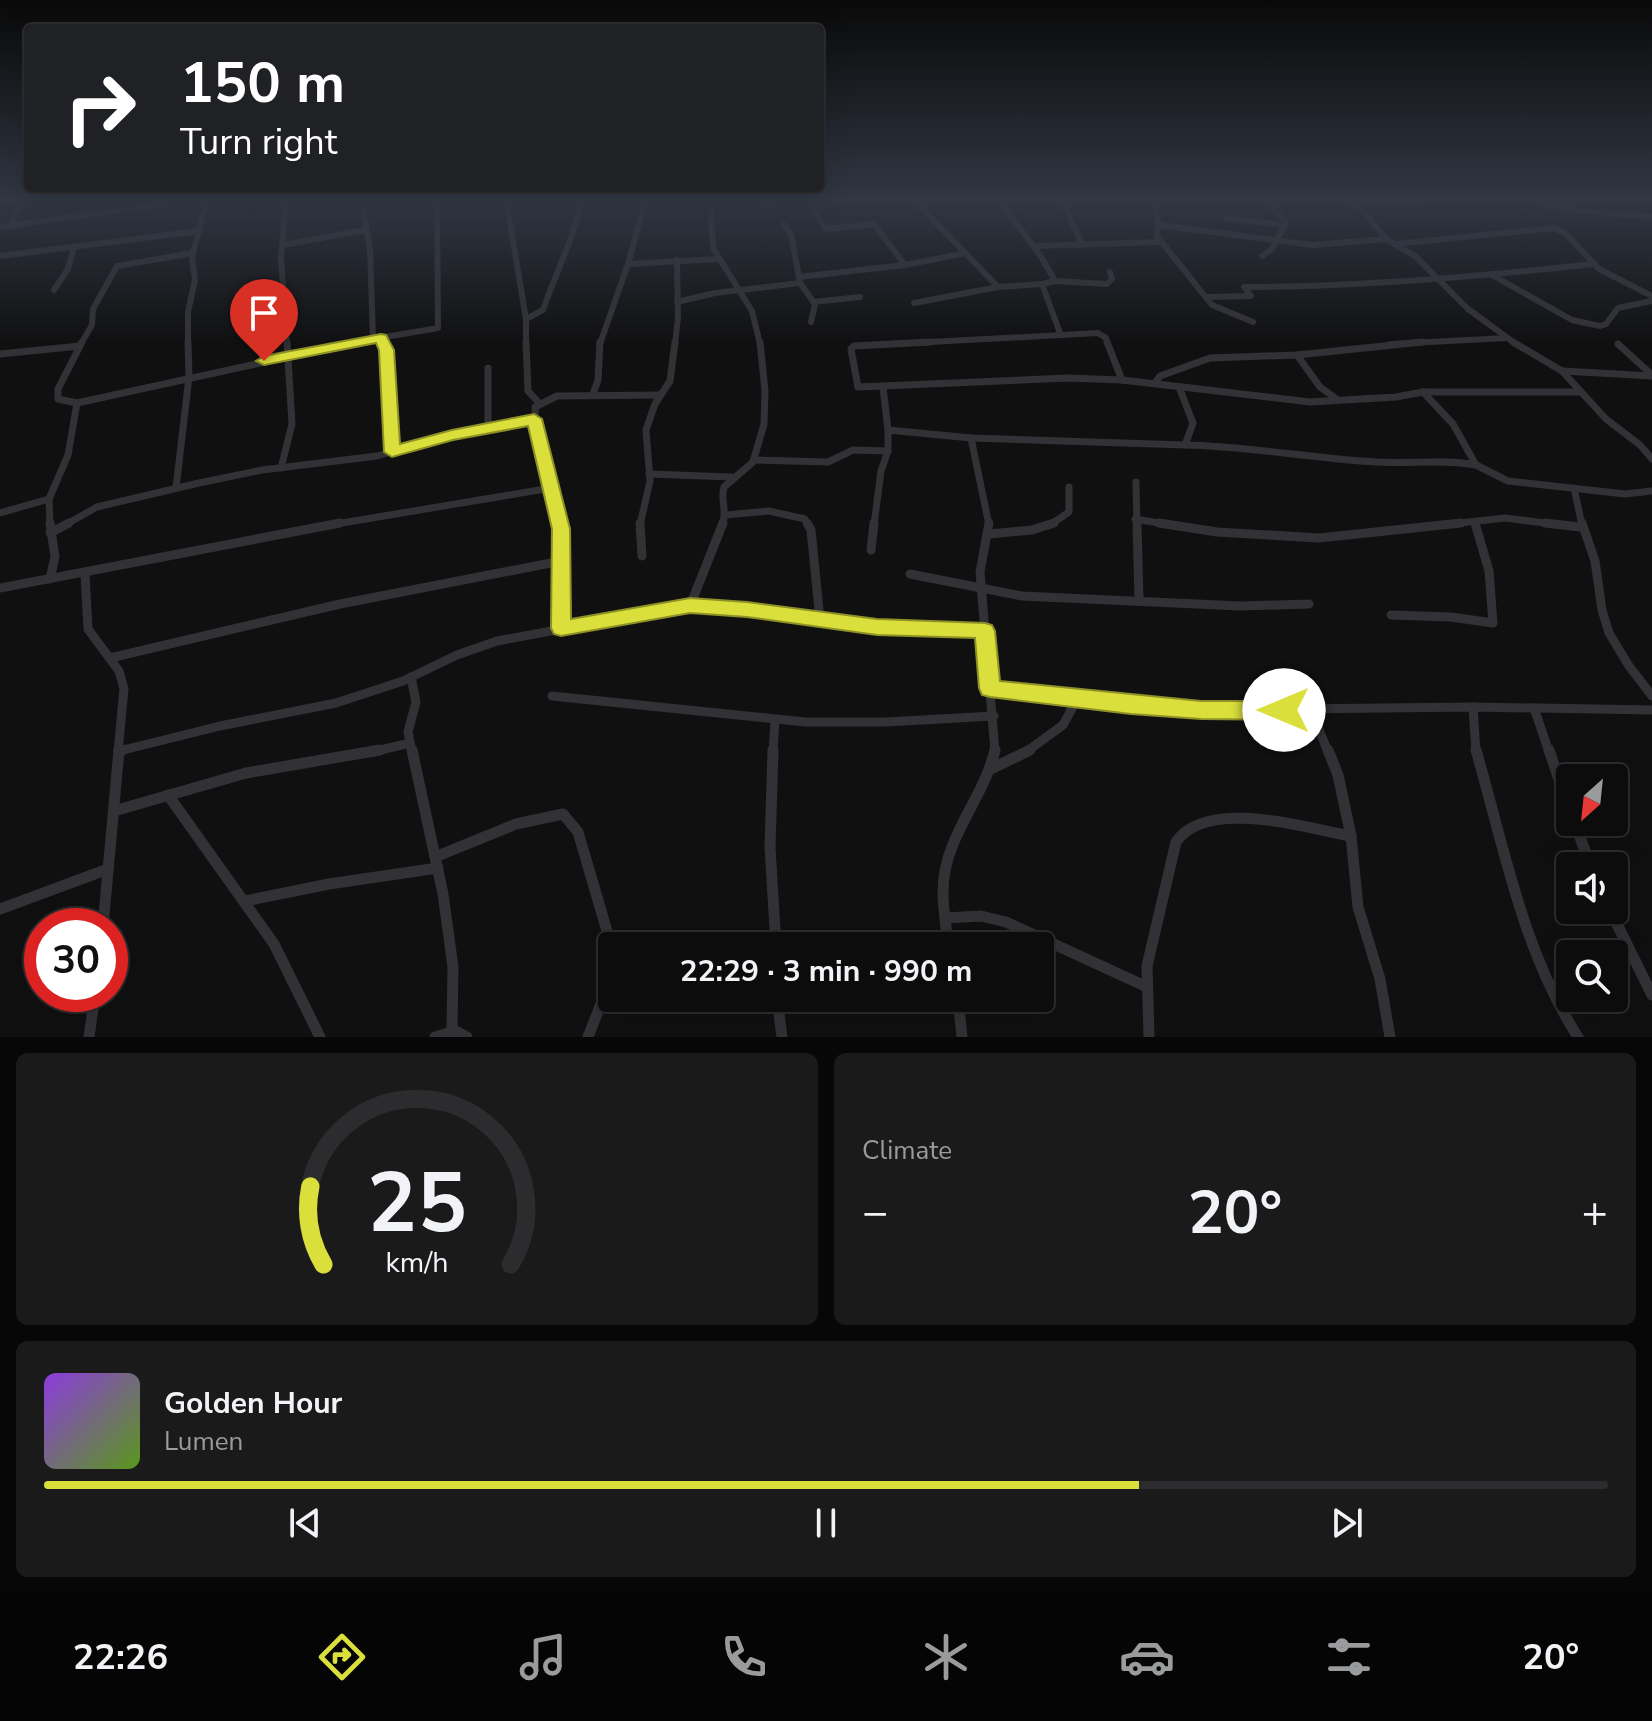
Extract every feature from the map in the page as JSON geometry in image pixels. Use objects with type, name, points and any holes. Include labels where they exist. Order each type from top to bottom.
[{"type":"street","points":[[0,256],[71,247]]},
{"type":"street","points":[[54,290],[68,269],[74,247]]},
{"type":"street","points":[[176,488],[189,377],[188,312],[195,280],[195,247]]},
{"type":"street","points":[[281,468],[292,424],[283,247]]},
{"type":"street","points":[[367,247],[377,338],[387,350],[392,452]]},
{"type":"street","points":[[193,253],[117,266],[93,309],[92,325],[58,389],[58,399],[77,403],[287,356],[438,328],[441,279],[436,247]]},
{"type":"street","points":[[513,247],[526,319],[528,391],[539,403]]},
{"type":"street","points":[[526,319],[543,310],[566,247]]},
{"type":"street","points":[[593,394],[598,380],[600,338],[628,264],[630,247]]},
{"type":"street","points":[[713,247],[717,259],[740,291],[759,331],[766,414],[754,460]]},
{"type":"street","points":[[794,247],[800,280],[813,302],[811,322]]},
{"type":"street","points":[[892,247],[905,265]]},
{"type":"street","points":[[960,247],[998,287]]},
{"type":"street","points":[[1036,247],[1047,260],[1055,281]]},
{"type":"street","points":[[1164,247],[1212,305],[1253,322]]},
{"type":"street","points":[[1262,256],[1273,247]]},
{"type":"street","points":[[1401,247],[1415,256],[1468,309],[1506,338],[1562,371],[1606,419],[1640,445],[1652,459]]},
{"type":"street","points":[[1578,247],[1593,264],[1652,298]]},
{"type":"street","points":[[677,302],[715,293],[966,253]]},
{"type":"street","points":[[628,264],[717,259]]},
{"type":"street","points":[[642,556],[639,531],[649,474],[646,430],[660,395],[670,381],[678,318],[677,260]]},
{"type":"street","points":[[1207,297],[1251,296],[1244,287],[1255,286],[1336,287],[1593,264]]},
{"type":"street","points":[[914,303],[998,287],[1055,281],[1107,284],[1112,279],[1110,272]]},
{"type":"street","points":[[1491,274],[1572,320],[1600,326],[1606,324],[1609,314],[1617,308],[1652,298]]},
{"type":"street","points":[[1042,284],[1060,333]]},
{"type":"street","points":[[813,302],[860,297]]},
{"type":"street","points":[[1122,380],[1103,335],[1084,331],[851,347],[856,384],[883,387],[1068,378],[1155,383],[1287,401],[1338,401],[1423,392],[1581,392]]},
{"type":"street","points":[[1155,383],[1160,376],[1203,359],[1297,355],[1399,343],[1506,338]]},
{"type":"street","points":[[1618,344],[1652,375]]},
{"type":"street","points":[[0,354],[80,346]]},
{"type":"street","points":[[1297,355],[1320,387],[1338,401]]},
{"type":"street","points":[[488,368],[488,427]]},
{"type":"street","points":[[1562,371],[1652,375]]},
{"type":"street","points":[[871,550],[881,471],[888,451],[883,387]]},
{"type":"street","points":[[1179,387],[1193,423],[1185,445]]},
{"type":"street","points":[[1423,392],[1453,424],[1476,465]]},
{"type":"street","points":[[561,628],[561,529],[534,419],[535,407],[557,396],[660,395]]},
{"type":"street","points":[[50,579],[55,557],[50,533],[49,499],[68,455],[77,403]]},
{"type":"street","points":[[50,533],[97,507],[176,488],[281,468],[392,452],[488,427],[534,419]]},
{"type":"street","points":[[888,430],[971,438],[1236,446],[1377,462],[1454,461],[1476,465],[1508,481],[1637,494],[1652,491]]},
{"type":"street","points":[[947,932],[945,870],[962,826],[993,768],[996,748],[980,572],[989,534],[989,518],[971,438]]},
{"type":"street","points":[[1640,445],[1651,439]]},
{"type":"street","points":[[690,606],[726,515],[722,506],[723,488],[731,477],[754,460],[828,462],[853,450],[888,451]]},
{"type":"street","points":[[649,474],[731,477]]},
{"type":"street","points":[[1136,482],[1139,600]]},
{"type":"street","points":[[989,534],[1035,530],[1060,521],[1069,512],[1069,487]]},
{"type":"street","points":[[0,588],[383,514],[551,488]]},
{"type":"street","points":[[1574,488],[1574,506],[1580,527],[1593,553],[1602,614],[1628,667],[1652,696]]},
{"type":"street","points":[[0,513],[49,499]]},
{"type":"street","points":[[726,515],[769,511],[805,519],[811,530],[820,620]]},
{"type":"street","points":[[1135,519],[1217,532],[1319,538],[1425,524],[1526,519],[1580,527]]},
{"type":"street","points":[[1391,615],[1451,617],[1493,623],[1488,568],[1475,522]]},
{"type":"street","points":[[110,658],[340,604],[561,561]]},
{"type":"street","points":[[85,574],[88,629],[119,671],[124,689],[105,908]]},
{"type":"street","points":[[910,574],[1022,596],[1240,606],[1309,604]]},
{"type":"street","points":[[119,751],[220,726],[336,703],[411,677],[457,655],[497,641],[690,606],[877,627],[985,631]]},
{"type":"street","points":[[411,677],[416,702],[408,732],[436,863],[453,967],[452,1030]]},
{"type":"street","points":[[990,688],[1201,710],[1473,707],[1652,710]]},
{"type":"street","points":[[552,696],[609,698],[775,720],[855,724],[994,716]]},
{"type":"street","points":[[993,768],[1049,741],[1066,721],[1077,699]]},
{"type":"street","points":[[1473,707],[1474,744],[1526,924],[1553,998],[1578,1037]]},
{"type":"street","points":[[1534,708],[1556,772]]},
{"type":"street","points":[[1311,710],[1338,775],[1351,836],[1358,907],[1380,979],[1390,1037]]},
{"type":"street","points":[[775,720],[769,791],[771,869],[777,932]]},
{"type":"street","points":[[114,811],[246,773],[347,758],[410,743]]},
{"type":"street","points":[[168,795],[200,845],[245,901],[274,944],[320,1037]]},
{"type":"street","points":[[245,901],[436,863],[516,824],[563,814],[578,832],[607,932]]},
{"type":"street","points":[[1149,1037],[1147,987],[1154,929],[1176,842],[1183,831],[1198,822],[1245,820],[1351,836]]},
{"type":"street","points":[[0,909],[108,869]]},
{"type":"street","points":[[946,918],[981,916],[1006,922],[1147,987]]},
{"type":"street","points":[[1617,924],[1652,995]]},
{"type":"street","points":[[587,1036],[598,1010]]},
{"type":"street","points":[[89,1037],[92,1012]]},
{"type":"street","points":[[779,1012],[782,1037]]},
{"type":"street","points":[[959,1012],[962,1037]]},
{"type":"street","points":[[435,1037],[452,1030],[467,1037]]},
{"type":"route","points":[[264,361],[381,338],[387,350],[392,452],[452,435],[534,419],[561,529],[561,628],[690,606],[877,627],[985,631],[990,688],[1131,705],[1201,710],[1284,710]]}]
